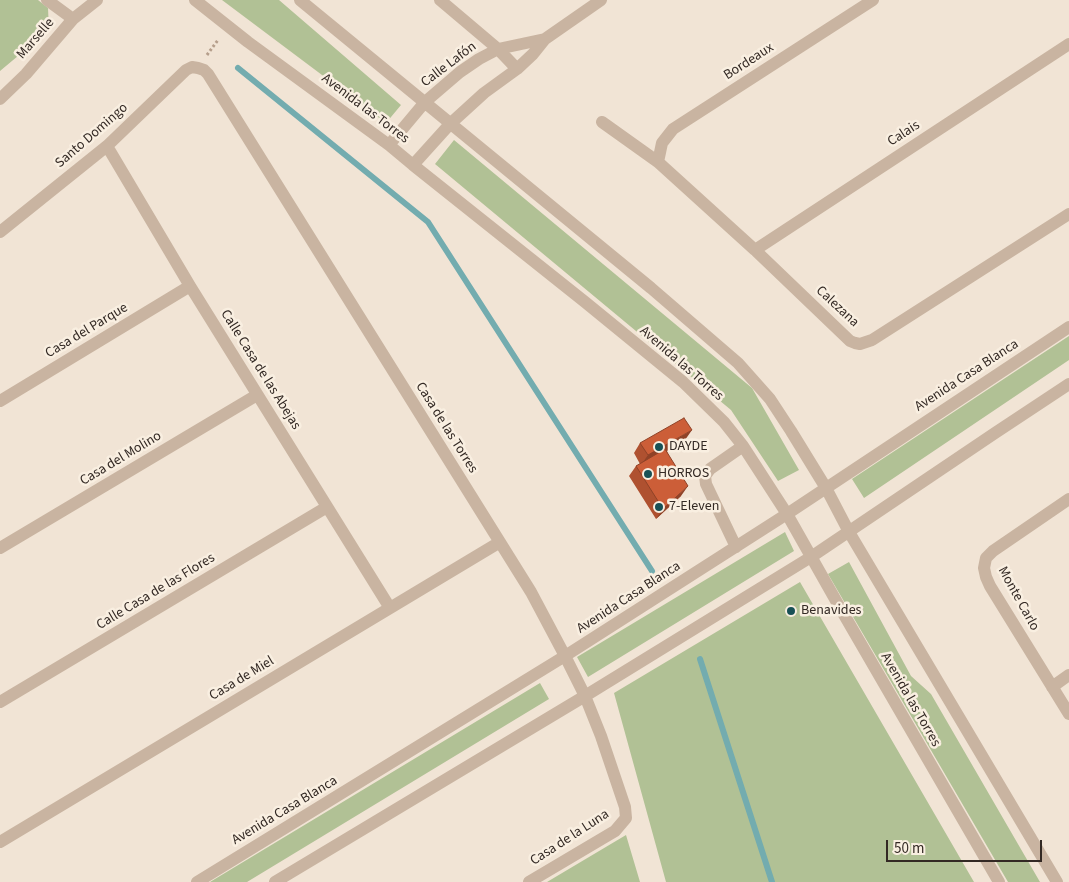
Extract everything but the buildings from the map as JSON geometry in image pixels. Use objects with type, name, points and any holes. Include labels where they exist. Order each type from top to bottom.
[{"type":"street","points":[[47,0],[73,20]]},
{"type":"street","name":"Marselle","points":[[0,99],[26,74],[73,20],[97,0]]},
{"type":"street","name":"Avenida las Torres","points":[[195,0],[389,145],[683,382],[724,422],[743,446],[787,514],[838,606],[999,882]]},
{"type":"street","points":[[300,0],[598,243],[738,362],[770,399],[826,488],[849,532],[1057,882]]},
{"type":"street","points":[[440,0],[498,49],[517,69]]},
{"type":"street","name":"Calle Lafón","points":[[413,165],[450,124],[484,93],[517,69],[545,39],[601,0]]},
{"type":"street","name":"Bordeaux","points":[[658,162],[662,143],[673,129],[873,0]]},
{"type":"street","name":"Calle Lafón","points":[[389,145],[425,102],[460,72],[479,59],[498,49],[545,39]]},
{"type":"street","name":"Calais","points":[[755,250],[1069,44]]},
{"type":"street","name":"Santo Domingo","points":[[0,232],[108,146],[186,70],[192,67],[201,69]]},
{"type":"street","name":"Casa de las Torres","points":[[201,69],[208,74],[217,88],[531,592],[585,696],[625,807],[626,818]]},
{"type":"street","name":"Calezana","points":[[602,122],[658,162],[850,340],[860,344],[872,340],[1069,214]]},
{"type":"street","name":"Calle Casa de las Abejas","points":[[108,146],[190,286],[390,608]]},
{"type":"street","name":"Casa del Parque","points":[[0,401],[190,286]]},
{"type":"street","name":"Avenida Casa Blanca","points":[[197,882],[565,656],[787,514],[1069,327]]},
{"type":"street","points":[[274,882],[585,696],[811,556],[1069,384]]},
{"type":"street","name":"Casa del Molino","points":[[0,548],[257,394]]},
{"type":"street","points":[[736,547],[706,484],[705,476],[710,469],[743,446]]},
{"type":"street","name":"Monte Carlo","points":[[1069,499],[993,551],[986,558],[984,568],[990,586],[1069,714]]},
{"type":"street","name":"Calle Casa de las Flores","points":[[0,702],[327,507]]},
{"type":"street","name":"Casa de Miel","points":[[0,842],[500,542]]},
{"type":"street","points":[[1052,687],[1069,676]]},
{"type":"street","name":"Casa de la Luna","points":[[529,882],[615,831],[626,818]]},
{"type":"path","points":[[201,69],[228,26]]},
{"type":"green space","points":[[0,0],[38,0],[48,8],[49,30],[0,71]]},
{"type":"green space","points":[[222,0],[279,0],[401,105],[386,123]]},
{"type":"green space","points":[[454,140],[752,388],[799,470],[778,481],[731,410],[435,164]]},
{"type":"green space","points":[[1069,336],[1069,360],[864,498],[852,479]]},
{"type":"green space","points":[[785,532],[794,551],[588,677],[577,657]]},
{"type":"green space","points":[[849,562],[911,676],[931,694],[1040,882],[1008,882],[828,574]]},
{"type":"green space","points":[[800,582],[974,882],[666,882],[614,693]]},
{"type":"green space","points":[[540,683],[549,699],[247,882],[210,882]]},
{"type":"green space","points":[[626,835],[640,882],[547,882]]},
{"type":"waterway","points":[[238,68],[428,222],[652,571]]},
{"type":"waterway","points":[[700,659],[772,882]]},
{"type":"place","name":"DAYDE","points":[[659,447]]},
{"type":"place","name":"HORROS","points":[[648,474]]},
{"type":"place","name":"7-Eleven","points":[[659,507]]},
{"type":"place","name":"Benavides","points":[[791,611]]}]
